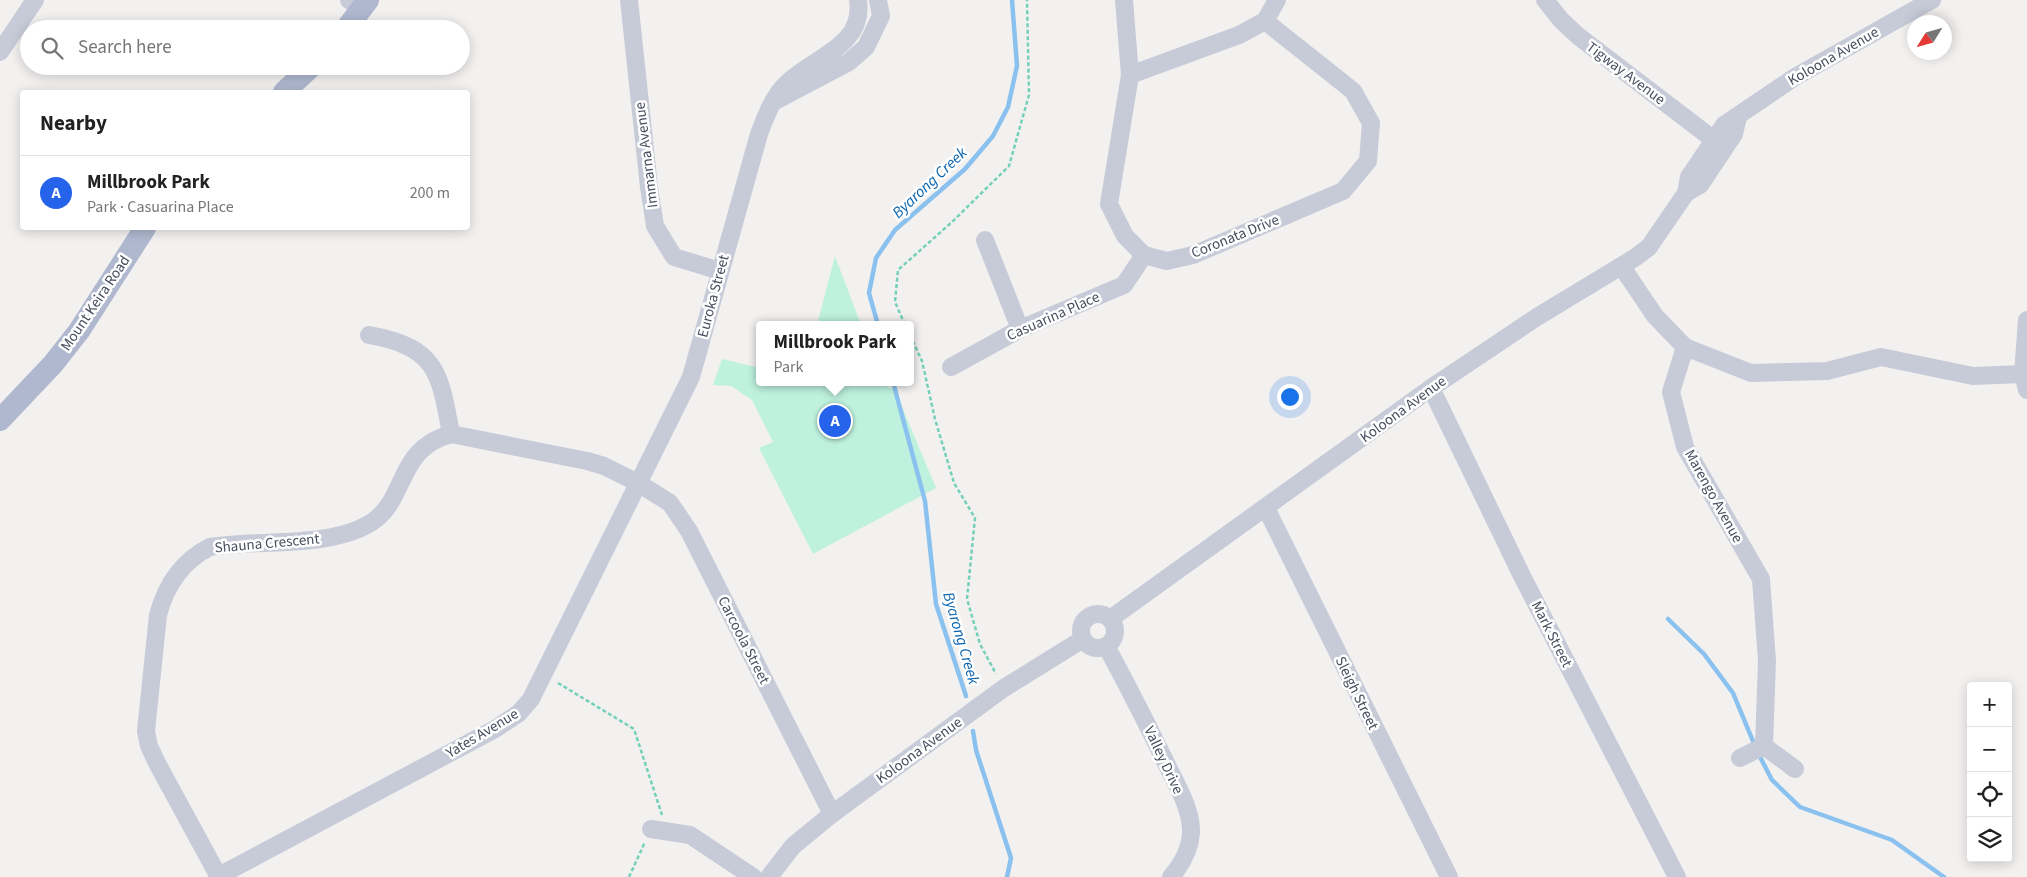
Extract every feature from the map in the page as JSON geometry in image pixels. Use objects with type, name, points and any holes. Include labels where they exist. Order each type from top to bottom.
[{"type":"main road","points":[[350,20],[359,3]]},
{"type":"main road","points":[[286,90],[302,75]]},
{"type":"main road","name":"Mount Keira Road","points":[[0,420],[53,364],[79,331],[144,230]]},
{"type":"street","points":[[22,20],[35,0]]},
{"type":"street","name":"Immarna Avenue","points":[[629,0],[649,187],[655,226],[674,257],[720,271]]},
{"type":"street","name":"Euroka Street","points":[[638,483],[691,377],[759,134],[772,102],[786,83],[847,41],[860,14],[858,0]]},
{"type":"street","points":[[772,102],[849,62],[866,47],[880,16],[878,0]]},
{"type":"street","points":[[1124,0],[1130,75],[1109,204],[1125,236],[1144,255]]},
{"type":"street","points":[[1130,75],[1239,35],[1265,21],[1276,0]]},
{"type":"street","name":"Tigway Avenue","points":[[1545,0],[1561,20],[1578,36],[1714,140]]},
{"type":"street","name":"Koloona Avenue","points":[[1686,193],[1688,177],[1724,125],[1795,77],[1932,0]]},
{"type":"street","name":"Coronata Drive","points":[[1144,255],[1167,260],[1193,255],[1343,191],[1368,161],[1371,123],[1353,91],[1265,21]]},
{"type":"street","points":[[0,52],[20,22]]},
{"type":"street","name":"Koloona Avenue","points":[[1110,619],[1431,388],[1537,317],[1622,267],[1649,247],[1686,193],[1700,185],[1734,134],[1738,117]]},
{"type":"street","points":[[985,240],[1020,329]]},
{"type":"street","name":"Casuarina Place","points":[[951,367],[1020,329],[1124,285],[1144,255]]},
{"type":"street","points":[[1622,267],[1655,316],[1685,348],[1751,373],[1827,371],[1881,356],[1973,376],[2025,382],[2027,320]]},
{"type":"street","points":[[369,335],[396,340],[428,360],[440,382],[450,434],[587,461],[604,466],[638,483]]},
{"type":"street","name":"Marengo Avenue","points":[[1685,348],[1671,392],[1685,447],[1761,579],[1767,661],[1764,746]]},
{"type":"street","name":"Mark Street","points":[[1431,388],[1522,576],[1677,877]]},
{"type":"street","name":"Shauna Crescent","points":[[218,877],[158,765],[149,746],[146,732],[158,615],[163,599],[186,562],[210,547],[325,538],[356,531],[370,523],[388,508],[412,460],[432,441],[450,434]]},
{"type":"street","name":"Yates Avenue","points":[[218,877],[510,720],[531,699],[638,483]]},
{"type":"street","name":"Carcoola Street","points":[[638,483],[670,503],[689,531],[832,814]]},
{"type":"street","name":"Sleigh Street","points":[[1266,508],[1449,877]]},
{"type":"street","points":[[1100,614],[1110,619],[1113,624],[1113,639],[1106,646],[1097,648],[1091,646],[1083,638],[1082,627],[1087,618],[1100,614]]},
{"type":"street","name":"Koloona Avenue","points":[[769,877],[793,846],[832,814],[1004,688],[1083,638]]},
{"type":"street","name":"Valley Drive","points":[[1106,646],[1137,702],[1183,799],[1188,816],[1191,831],[1186,855],[1171,877]]},
{"type":"street","points":[[1740,758],[1764,746],[1795,769]]},
{"type":"street","points":[[659,831],[690,835],[753,877]]},
{"type":"path","points":[[903,321],[895,302],[898,270],[952,222],[1008,166],[1029,95],[1027,0]]},
{"type":"path","points":[[914,344],[922,361],[935,420],[954,483],[975,518],[967,599],[980,644],[997,675]]},
{"type":"path","points":[[544,674],[634,729],[659,831],[629,877]]},
{"type":"green space","points":[[835,256],[859,321],[818,321]]},
{"type":"green space","points":[[722,359],[756,367],[756,386],[886,386],[895,390],[936,488],[813,554],[759,448],[773,442],[752,400],[731,386],[713,385]]},
{"type":"waterway","name":"Byarong Creek","points":[[877,321],[869,293],[876,258],[895,230],[965,169],[993,136],[1008,107],[1017,66],[1012,0]]},
{"type":"waterway","name":"Byarong Creek","points":[[894,386],[925,501],[936,604],[966,696]]},
{"type":"waterway","points":[[1668,619],[1704,654],[1733,693],[1755,746]]},
{"type":"waterway","name":"Byarong Creek","points":[[973,731],[976,750],[1011,858],[1007,877]]},
{"type":"waterway","points":[[1758,753],[1772,780],[1800,807],[1892,840],[1944,877]]},
{"type":"place","name":"Millbrook Park","points":[[835,421]]}]
